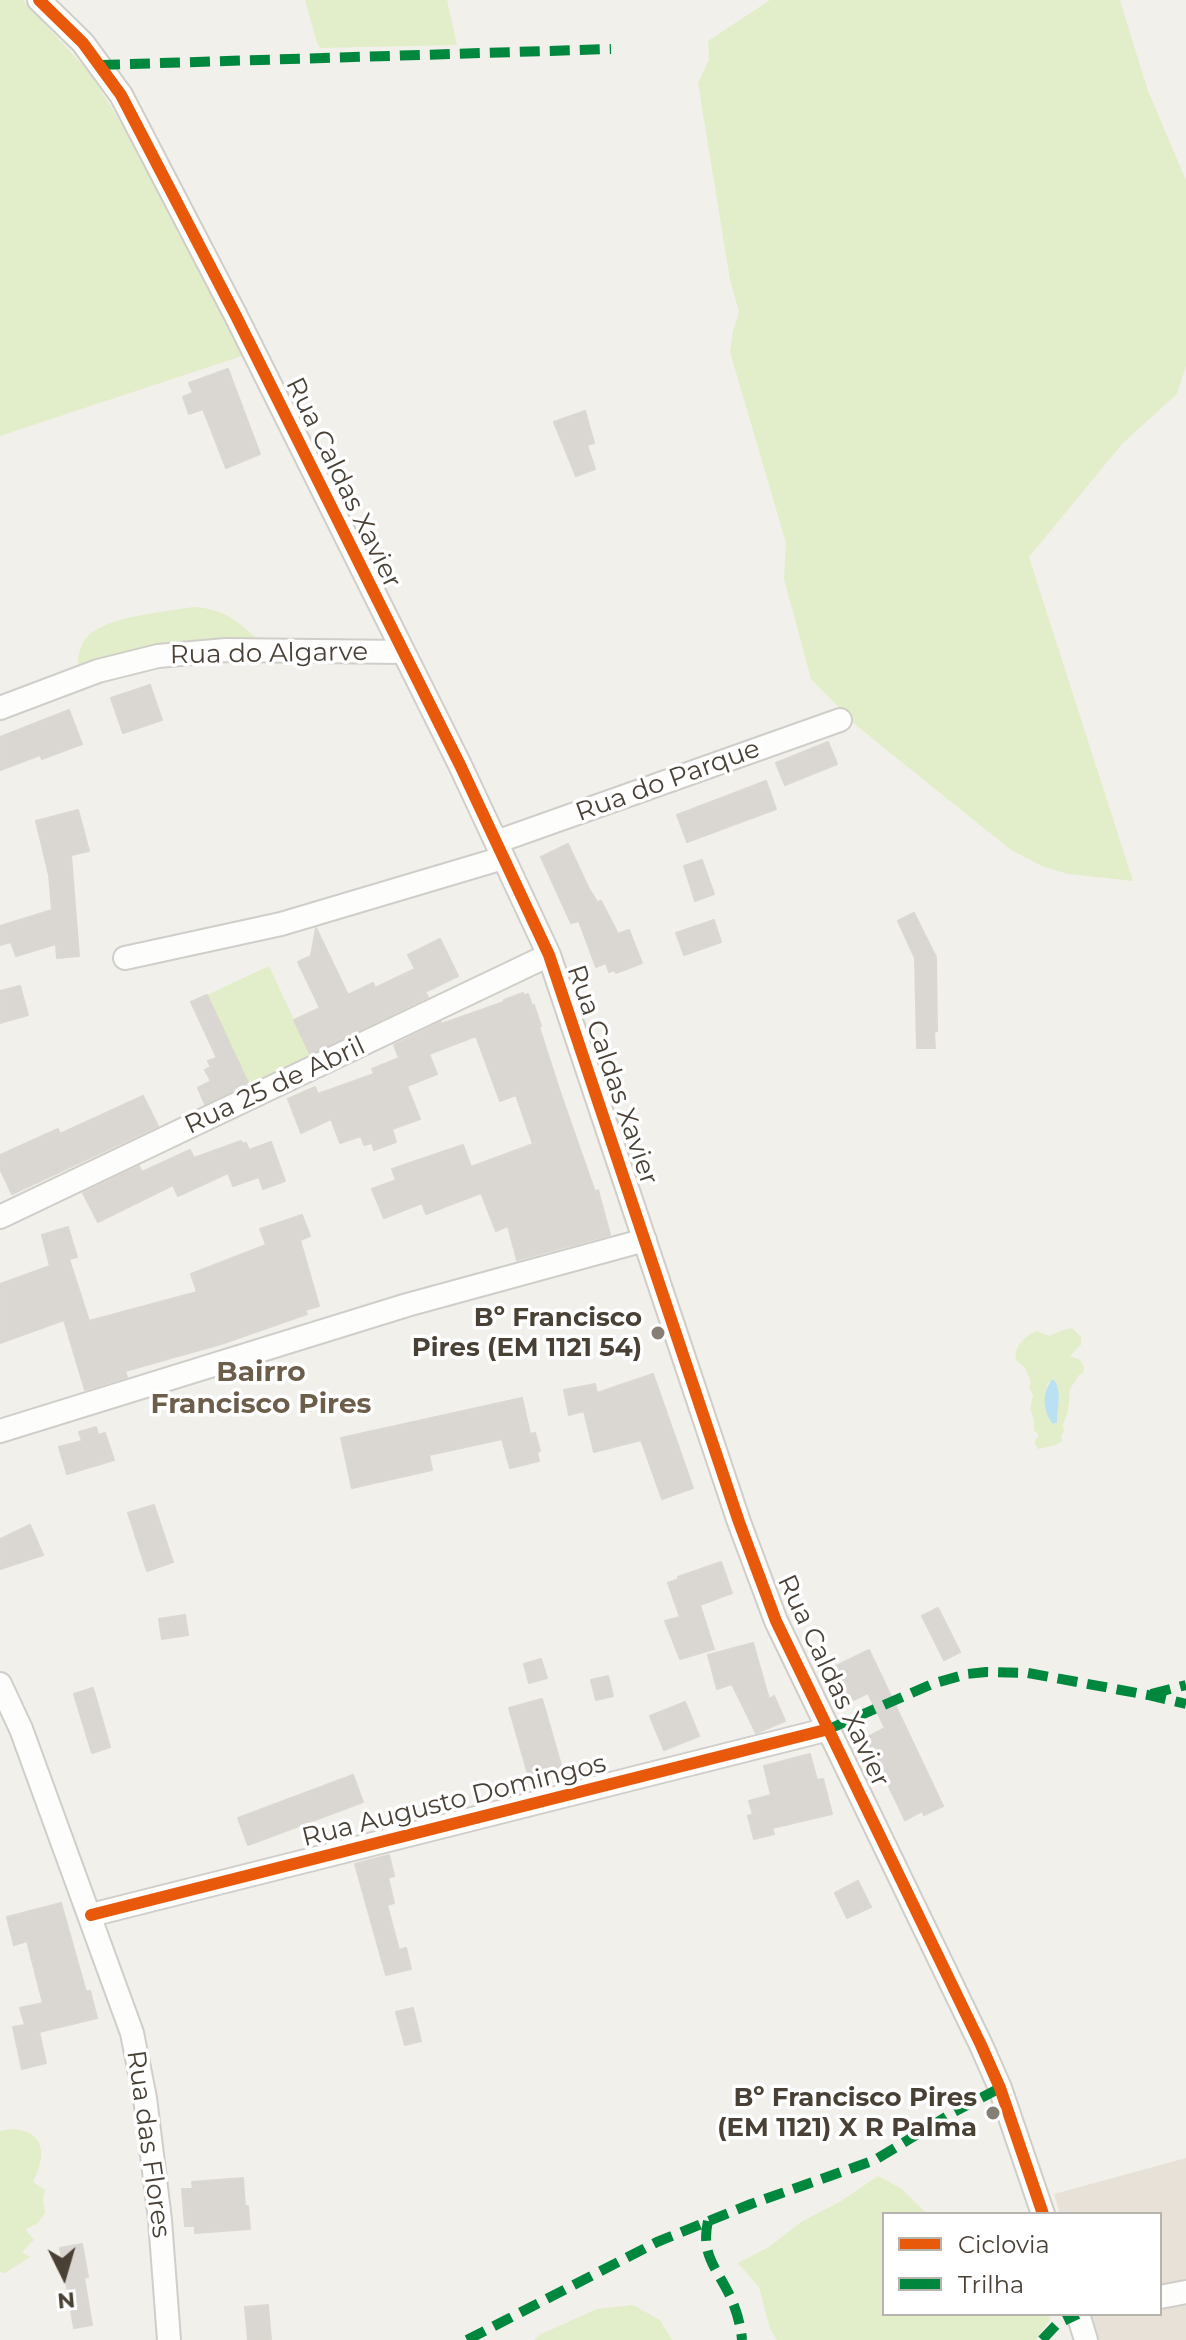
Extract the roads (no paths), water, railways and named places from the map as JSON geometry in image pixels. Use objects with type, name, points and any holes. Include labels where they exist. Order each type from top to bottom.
[{"type":"street","name":"Rua Caldas Xavier","points":[[39,0],[83,43],[121,95],[460,765],[549,955],[739,1522],[771,1606],[981,2045],[1007,2108],[1042,2212]]},
{"type":"street","name":"Rua do Algarve","points":[[0,708],[98,671],[158,656],[226,650],[403,652]]},
{"type":"street","name":"Rua do Parque","points":[[125,958],[281,924],[500,850],[840,720]]},
{"type":"street","name":"Rua 25 de Abril","points":[[0,1217],[549,955]]},
{"type":"street","points":[[0,1431],[407,1305],[645,1240]]},
{"type":"street","name":"Rua das Flores","points":[[0,1684],[21,1729],[132,2033],[145,2098],[160,2220],[169,2340]]},
{"type":"street","name":"Rua Augusto Domingos","points":[[91,1915],[829,1729]]},
{"type":"street","points":[[1162,2297],[1186,2292]]},
{"type":"street","points":[[1079,2316],[1086,2340]]},
{"type":"water","points":[[1053,1379],[1059,1399],[1057,1422],[1053,1424],[1045,1402]]},
{"type":"place","name":"Bº Francisco Pires (EM 1121 54)","points":[[658,1333]]},
{"type":"place","name":"Bº Francisco Pires (EM 1121) X R Palma","points":[[993,2113]]},
{"type":"district","name":"Bairro Francisco Pires","points":[[261,1389]]}]
